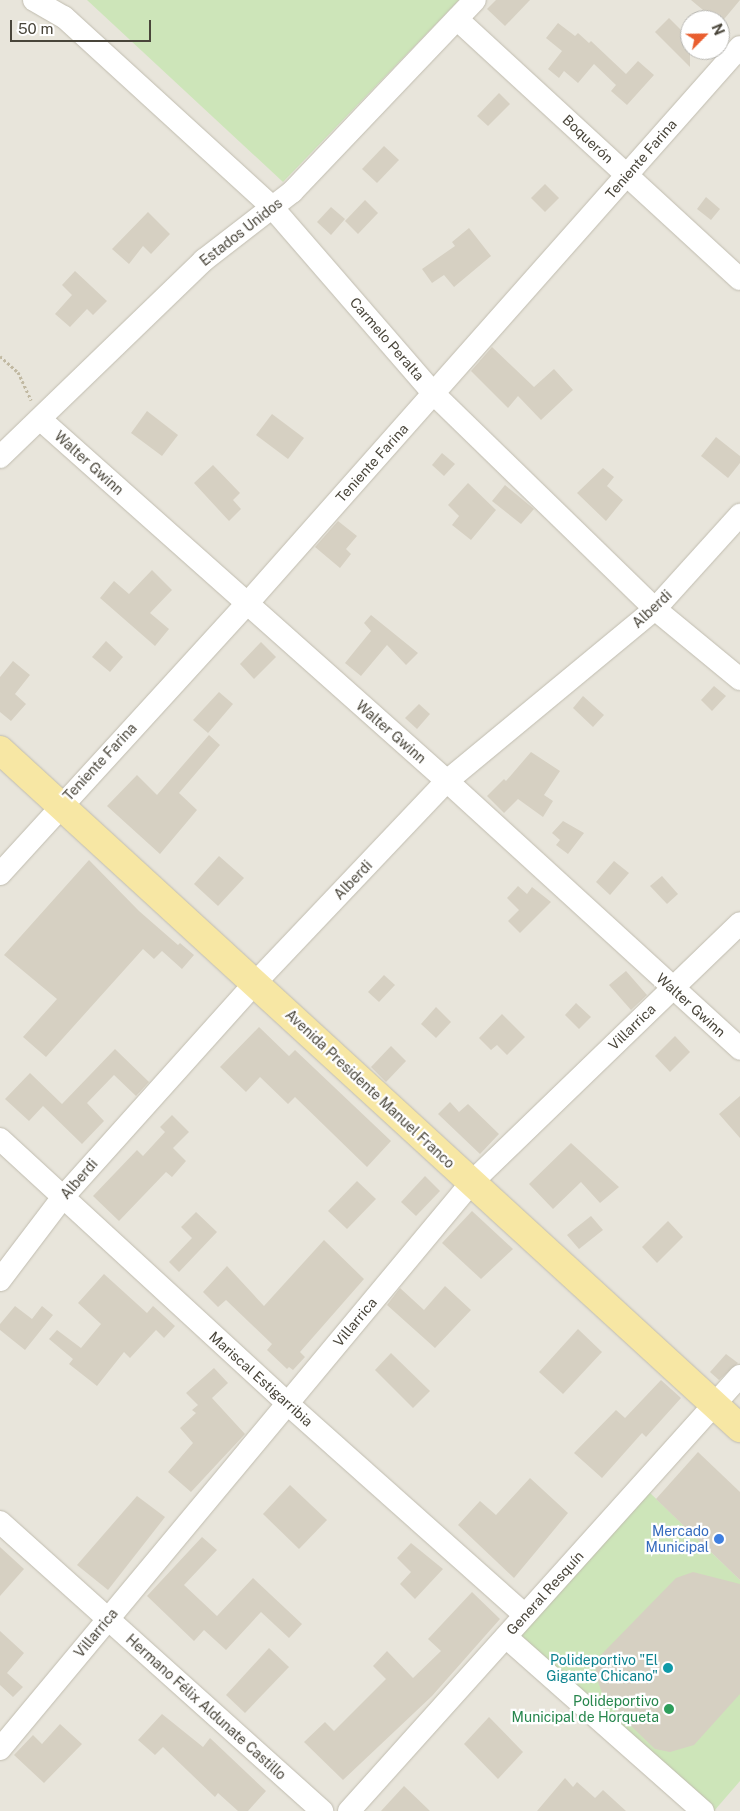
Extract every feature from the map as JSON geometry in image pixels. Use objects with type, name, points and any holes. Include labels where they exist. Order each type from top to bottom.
[{"type":"main road","name":"Avenida Presidente Manuel Franco","points":[[0,750],[740,1428]]},
{"type":"street","name":"Carmelo Peralta","points":[[34,0],[64,17],[272,207],[434,394],[655,609],[740,680]]},
{"type":"street","name":"Estados Unidos","points":[[0,457],[204,260],[292,192],[476,0]]},
{"type":"street","name":"Boquerón","points":[[458,19],[740,279]]},
{"type":"street","name":"Teniente Farina","points":[[0,874],[60,805],[246,605],[740,47]]},
{"type":"street","name":"Walter Gwinn","points":[[40,419],[246,605],[447,782],[740,1049]]},
{"type":"street","name":"Alberdi","points":[[0,1280],[63,1197],[255,983],[447,782],[655,609],[740,515]]},
{"type":"street","name":"Villarrica","points":[[0,1749],[471,1183],[740,923]]},
{"type":"street","name":"Mariscal Estigarribia","points":[[0,1139],[288,1404],[525,1615]]},
{"type":"street","name":"General Resquín","points":[[349,1811],[740,1376]]},
{"type":"street","name":"Hermano Félix Aldunate Castillo","points":[[0,1522],[322,1811]]},
{"type":"street","points":[[506,1637],[704,1811]]},
{"type":"path","points":[[0,356],[18,372],[40,419]]},
{"type":"shaded area","points":[[0,0],[740,0],[740,1811],[0,1811]]},
{"type":"green space","points":[[87,0],[459,0],[283,182]]},
{"type":"green space","name":"Polideportivo Municipal de Horqueta","points":[[648,1491],[740,1580],[740,1781],[714,1811],[518,1637]]},
{"type":"building","points":[[496,0],[530,0],[505,26],[487,9]]},
{"type":"building","points":[[691,0],[740,0],[730,12],[730,10],[703,10]]},
{"type":"building","points":[[669,18],[680,29],[680,57],[655,32]]},
{"type":"building","points":[[558,23],[575,36],[578,33],[589,43],[591,41],[626,74],[638,61],[654,75],[627,105],[611,91],[616,85],[594,64],[578,83],[564,71],[559,78],[548,69],[562,51],[546,38]]},
{"type":"building","points":[[683,60],[690,60],[690,67]]},
{"type":"building","points":[[499,93],[510,104],[488,126],[477,116]]},
{"type":"building","points":[[384,146],[399,160],[377,183],[362,169]]},
{"type":"building","points":[[545,184],[559,198],[545,212],[531,198]]},
{"type":"building","points":[[706,197],[720,209],[711,220],[697,209]]},
{"type":"building","points":[[365,200],[378,213],[358,234],[345,221]]},
{"type":"building","points":[[331,207],[345,219],[331,235],[317,222]]},
{"type":"building","points":[[148,212],[170,234],[151,254],[143,246],[129,264],[112,249]]},
{"type":"building","points":[[469,228],[491,256],[454,287],[444,275],[432,283],[422,269],[455,246],[452,242]]},
{"type":"building","points":[[75,271],[107,301],[93,315],[87,309],[70,327],[55,314],[72,295],[62,285]]},
{"type":"building","points":[[492,347],[534,387],[554,369],[573,390],[541,420],[518,396],[508,408],[471,371]]},
{"type":"building","points":[[147,411],[178,435],[162,456],[131,433]]},
{"type":"building","points":[[272,414],[304,438],[288,459],[256,435]]},
{"type":"building","points":[[716,437],[740,456],[740,463],[728,478],[701,456]]},
{"type":"building","points":[[442,453],[455,464],[444,476],[432,465]]},
{"type":"building","points":[[213,465],[240,493],[233,500],[241,509],[229,521],[194,483]]},
{"type":"building","points":[[603,468],[614,477],[607,486],[623,500],[606,521],[577,493]]},
{"type":"building","points":[[468,483],[496,510],[471,540],[452,525],[459,516],[448,505]]},
{"type":"building","points":[[505,485],[534,509],[521,524],[492,501]]},
{"type":"building","points":[[338,521],[357,536],[346,549],[351,554],[340,568],[315,547]]},
{"type":"building","points":[[152,570],[172,590],[150,613],[169,629],[155,646],[100,598],[114,581],[129,594]]},
{"type":"building","points":[[371,615],[418,653],[406,665],[387,645],[361,676],[345,663],[371,631],[364,623]]},
{"type":"building","points":[[106,641],[123,657],[110,672],[92,657]]},
{"type":"building","points":[[261,642],[276,657],[254,679],[240,664]]},
{"type":"building","points":[[13,661],[30,675],[15,694],[26,704],[11,721],[0,712],[0,677]]},
{"type":"building","points":[[714,686],[726,696],[712,711],[701,700]]},
{"type":"building","points":[[219,692],[233,704],[208,733],[193,720]]},
{"type":"building","points":[[583,696],[604,715],[593,727],[573,708]]},
{"type":"building","points":[[419,704],[430,714],[417,729],[405,718]]},
{"type":"building","points":[[209,735],[220,745],[179,793],[197,810],[160,854],[107,806],[137,775],[157,795]]},
{"type":"building","points":[[531,752],[560,771],[544,795],[553,801],[543,817],[518,799],[504,813],[487,796],[504,779],[506,781]]},
{"type":"building","points":[[563,821],[584,833],[568,854],[556,845],[560,840],[552,833]]},
{"type":"building","points":[[219,856],[244,878],[218,906],[194,884]]},
{"type":"building","points":[[89,860],[139,911],[178,945],[180,943],[194,955],[182,969],[162,951],[154,959],[143,949],[46,1057],[23,1037],[57,999],[4,955]]},
{"type":"building","points":[[614,861],[629,873],[610,895],[596,882]]},
{"type":"building","points":[[662,876],[678,894],[667,904],[650,886]]},
{"type":"building","points":[[518,886],[527,894],[532,887],[551,902],[520,933],[508,921],[519,910],[507,898]]},
{"type":"building","points":[[626,971],[647,995],[631,1010],[609,985]]},
{"type":"building","points":[[384,975],[395,985],[379,1002],[368,992]]},
{"type":"building","points":[[576,1003],[591,1017],[579,1029],[565,1015]]},
{"type":"building","points":[[436,1007],[451,1022],[436,1038],[421,1024]]},
{"type":"building","points":[[502,1014],[525,1037],[507,1055],[497,1045],[491,1050],[479,1038]]},
{"type":"building","points":[[259,1027],[289,1056],[295,1050],[391,1141],[367,1167],[295,1097],[288,1104],[260,1077],[246,1092],[220,1067]]},
{"type":"building","points":[[675,1036],[690,1052],[670,1072],[655,1056]]},
{"type":"building","points":[[391,1046],[406,1061],[386,1082],[371,1067]]},
{"type":"building","points":[[115,1049],[149,1082],[136,1096],[114,1075],[87,1103],[104,1121],[82,1144],[43,1106],[29,1121],[5,1099],[30,1073],[62,1104]]},
{"type":"building","points":[[740,1096],[740,1138],[719,1114]]},
{"type":"building","points":[[450,1102],[459,1112],[468,1104],[499,1134],[480,1154],[438,1114]]},
{"type":"building","points":[[172,1115],[189,1132],[173,1148],[186,1161],[172,1177],[166,1172],[119,1221],[93,1196],[137,1150],[143,1156],[165,1132],[160,1127]]},
{"type":"building","points":[[571,1143],[619,1187],[600,1203],[581,1182],[553,1209],[529,1184]]},
{"type":"building","points":[[425,1176],[440,1191],[416,1216],[401,1202]]},
{"type":"building","points":[[357,1181],[376,1199],[347,1229],[328,1211]]},
{"type":"building","points":[[472,1211],[513,1249],[481,1279],[442,1243]]},
{"type":"building","points":[[196,1212],[217,1232],[179,1272],[169,1262],[192,1238],[181,1227]]},
{"type":"building","points":[[591,1216],[603,1230],[579,1249],[567,1235]]},
{"type":"building","points":[[668,1221],[683,1237],[657,1263],[642,1247]]},
{"type":"building","points":[[324,1240],[364,1279],[300,1352],[305,1357],[293,1370],[289,1367],[287,1369],[267,1350],[272,1344],[226,1300],[218,1307],[203,1292],[227,1266],[264,1306]]},
{"type":"building","points":[[104,1274],[147,1313],[153,1306],[175,1326],[164,1338],[156,1330],[130,1358],[124,1352],[97,1386],[69,1364],[73,1359],[49,1339],[57,1330],[81,1348],[101,1324],[78,1303]]},
{"type":"building","points":[[445,1286],[471,1310],[435,1348],[387,1305],[400,1288],[424,1310]]},
{"type":"building","points":[[15,1306],[32,1319],[42,1306],[53,1315],[25,1350],[0,1330],[0,1324]]},
{"type":"building","points":[[578,1329],[602,1352],[563,1394],[539,1372]]},
{"type":"building","points":[[391,1353],[430,1391],[413,1408],[375,1370]]},
{"type":"building","points":[[726,1354],[738,1363],[719,1380],[710,1372]]},
{"type":"building","points":[[214,1368],[228,1383],[212,1398],[245,1434],[191,1492],[168,1472],[193,1443],[180,1428],[196,1413],[192,1410],[198,1405],[186,1393]]},
{"type":"building","points":[[661,1380],[681,1398],[646,1437],[642,1433],[602,1478],[574,1453],[616,1410],[625,1418]]},
{"type":"building","name":"Mercado Municipal","points":[[698,1452],[740,1492],[740,1580],[656,1499]]},
{"type":"building","points":[[530,1478],[568,1513],[514,1578],[458,1525],[480,1501],[496,1515]]},
{"type":"building","points":[[290,1485],[327,1520],[299,1549],[263,1514]]},
{"type":"building","points":[[137,1496],[165,1517],[108,1590],[77,1565]]},
{"type":"building","points":[[202,1537],[217,1550],[184,1585],[217,1616],[253,1578],[302,1624],[289,1638],[261,1612],[226,1650],[204,1630],[194,1641],[147,1596]]},
{"type":"building","points":[[411,1543],[443,1569],[415,1599],[400,1584],[411,1572],[397,1558]]},
{"type":"building","points":[[0,1547],[24,1569],[0,1596]]},
{"type":"building","name":"Polideportivo \"El Gigante Chicano\"","points":[[693,1572],[740,1584],[740,1694],[694,1745],[670,1752],[655,1749],[605,1701],[596,1676],[596,1660],[676,1578]]},
{"type":"building","points":[[472,1592],[500,1619],[432,1696],[343,1780],[304,1742],[325,1722],[334,1731],[386,1679],[373,1666],[387,1651],[413,1678],[441,1651],[428,1639]]},
{"type":"building","points":[[0,1631],[24,1653],[7,1673],[23,1687],[13,1697],[0,1685]]},
{"type":"building","points":[[269,1648],[289,1667],[245,1713],[226,1695]]},
{"type":"building","points":[[162,1714],[203,1747],[210,1738],[266,1791],[248,1811],[238,1811],[218,1793],[215,1797],[163,1747],[155,1755],[138,1740]]},
{"type":"building","points":[[489,1717],[523,1752],[498,1779],[464,1744]]},
{"type":"building","points":[[60,1724],[82,1744],[44,1783],[14,1755],[33,1735],[42,1744]]},
{"type":"building","points":[[565,1778],[573,1787],[577,1782],[595,1798],[603,1790],[626,1811],[537,1811]]},
{"type":"building","points":[[404,1786],[430,1811],[381,1811]]},
{"type":"place","name":"Mercado Municipal","points":[[719,1539]]},
{"type":"place","name":"Polideportivo \"El Gigante Chicano\"","points":[[668,1668]]},
{"type":"place","name":"Polideportivo Municipal de Horqueta","points":[[669,1709]]}]
